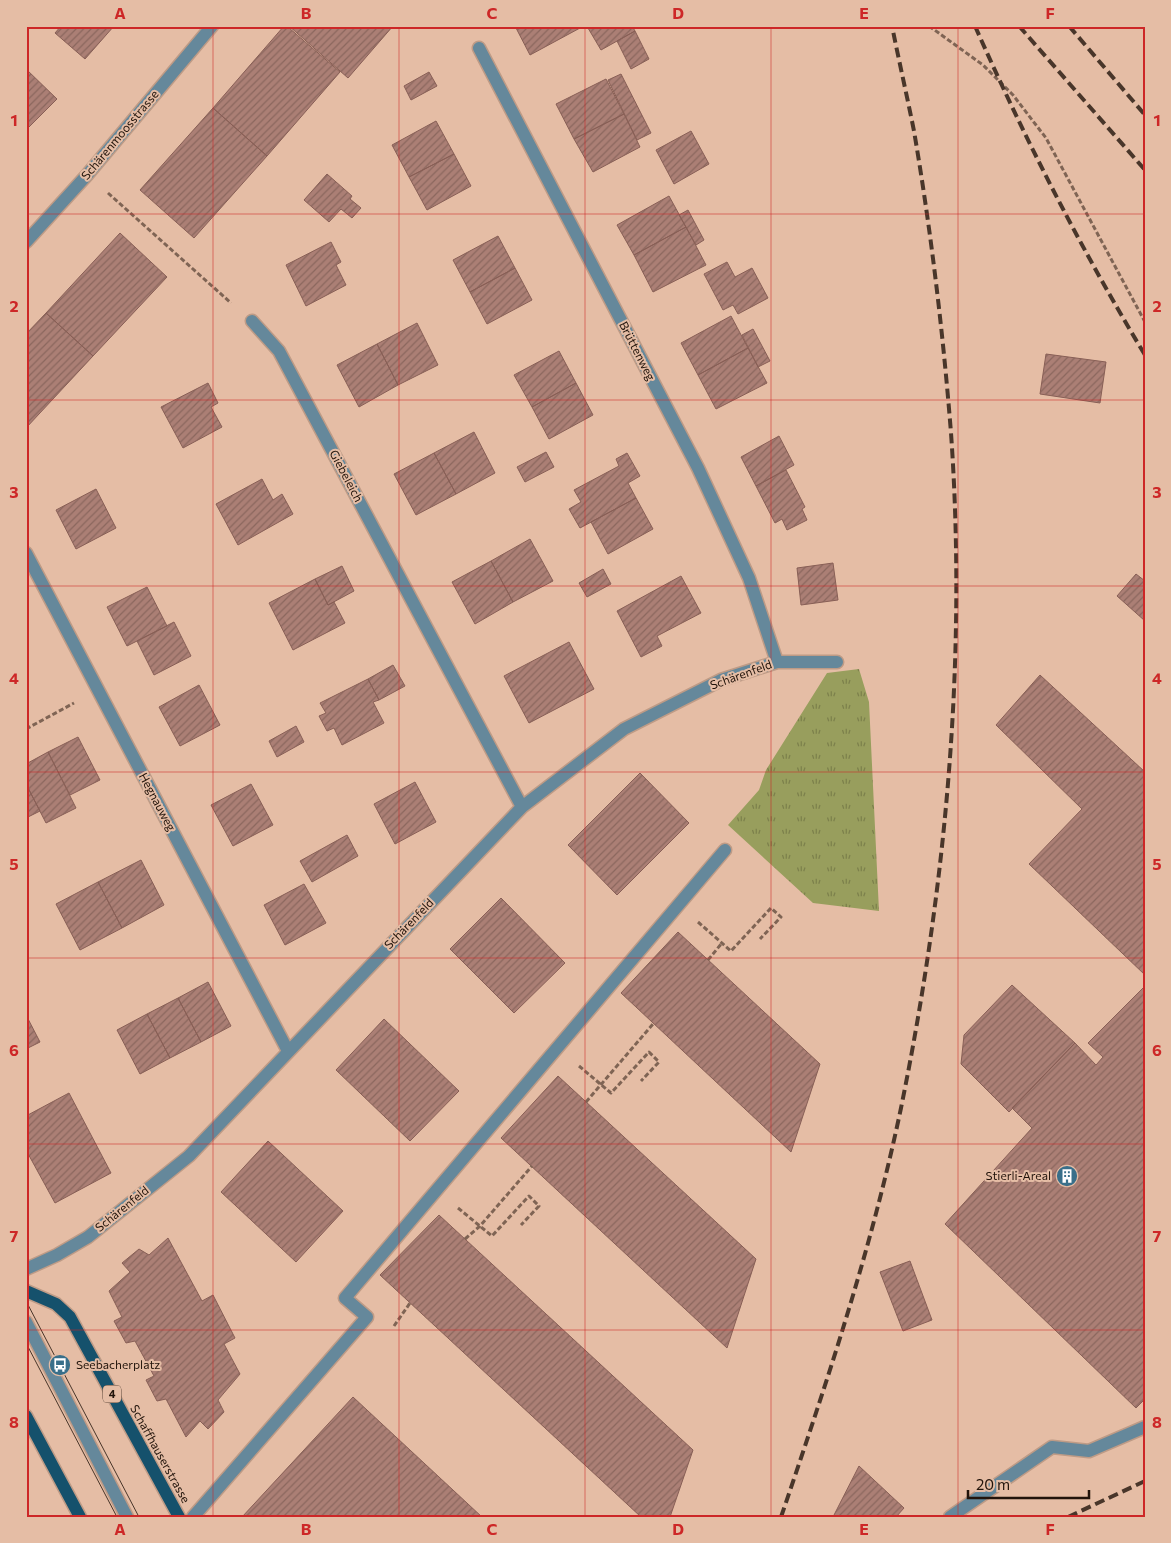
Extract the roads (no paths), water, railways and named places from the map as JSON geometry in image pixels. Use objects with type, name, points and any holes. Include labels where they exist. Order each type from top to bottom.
[{"type":"main road","name":"Schaffhauserstrasse","points":[[26,1291],[56,1304],[70,1317],[179,1517]]},
{"type":"main road","points":[[26,1416],[80,1517]]},
{"type":"street","name":"Schärenmoosstrasse","points":[[26,242],[87,175],[212,26]]},
{"type":"street","name":"Brüttenweg","points":[[479,48],[698,468],[749,578],[777,662]]},
{"type":"street","name":"Giebeleich","points":[[252,321],[279,350],[522,807]]},
{"type":"street","name":"Hegnauweg","points":[[26,553],[288,1051]]},
{"type":"street","name":"Schärenfeld","points":[[26,1269],[57,1255],[88,1237],[189,1156],[522,807],[624,728],[721,680],[777,662],[837,662]]},
{"type":"street","points":[[193,1517],[367,1317],[345,1298],[725,850]]},
{"type":"street","points":[[26,1322],[127,1517]]},
{"type":"street","points":[[950,1517],[1052,1447],[1089,1451],[1145,1427]]},
{"type":"tram line","points":[[26,1301],[139,1517]]},
{"type":"tram line","points":[[26,1343],[117,1517]]},
{"type":"railway","points":[[781,1517],[815,1416],[862,1263],[901,1108],[917,1025],[930,941],[941,857],[949,772],[954,688],[956,603],[951,433],[940,319],[926,206],[914,131],[892,26]]},
{"type":"railway","points":[[975,26],[1014,110],[1076,234],[1145,355]]},
{"type":"railway","points":[[1019,26],[1145,170]]},
{"type":"railway","points":[[1069,26],[1145,115]]},
{"type":"railway","points":[[1068,1517],[1145,1481]]},
{"type":"place","name":"Stierli-Areal","points":[[1067,1176]]},
{"type":"place","name":"Seebacherplatz","points":[[60,1365]]}]
